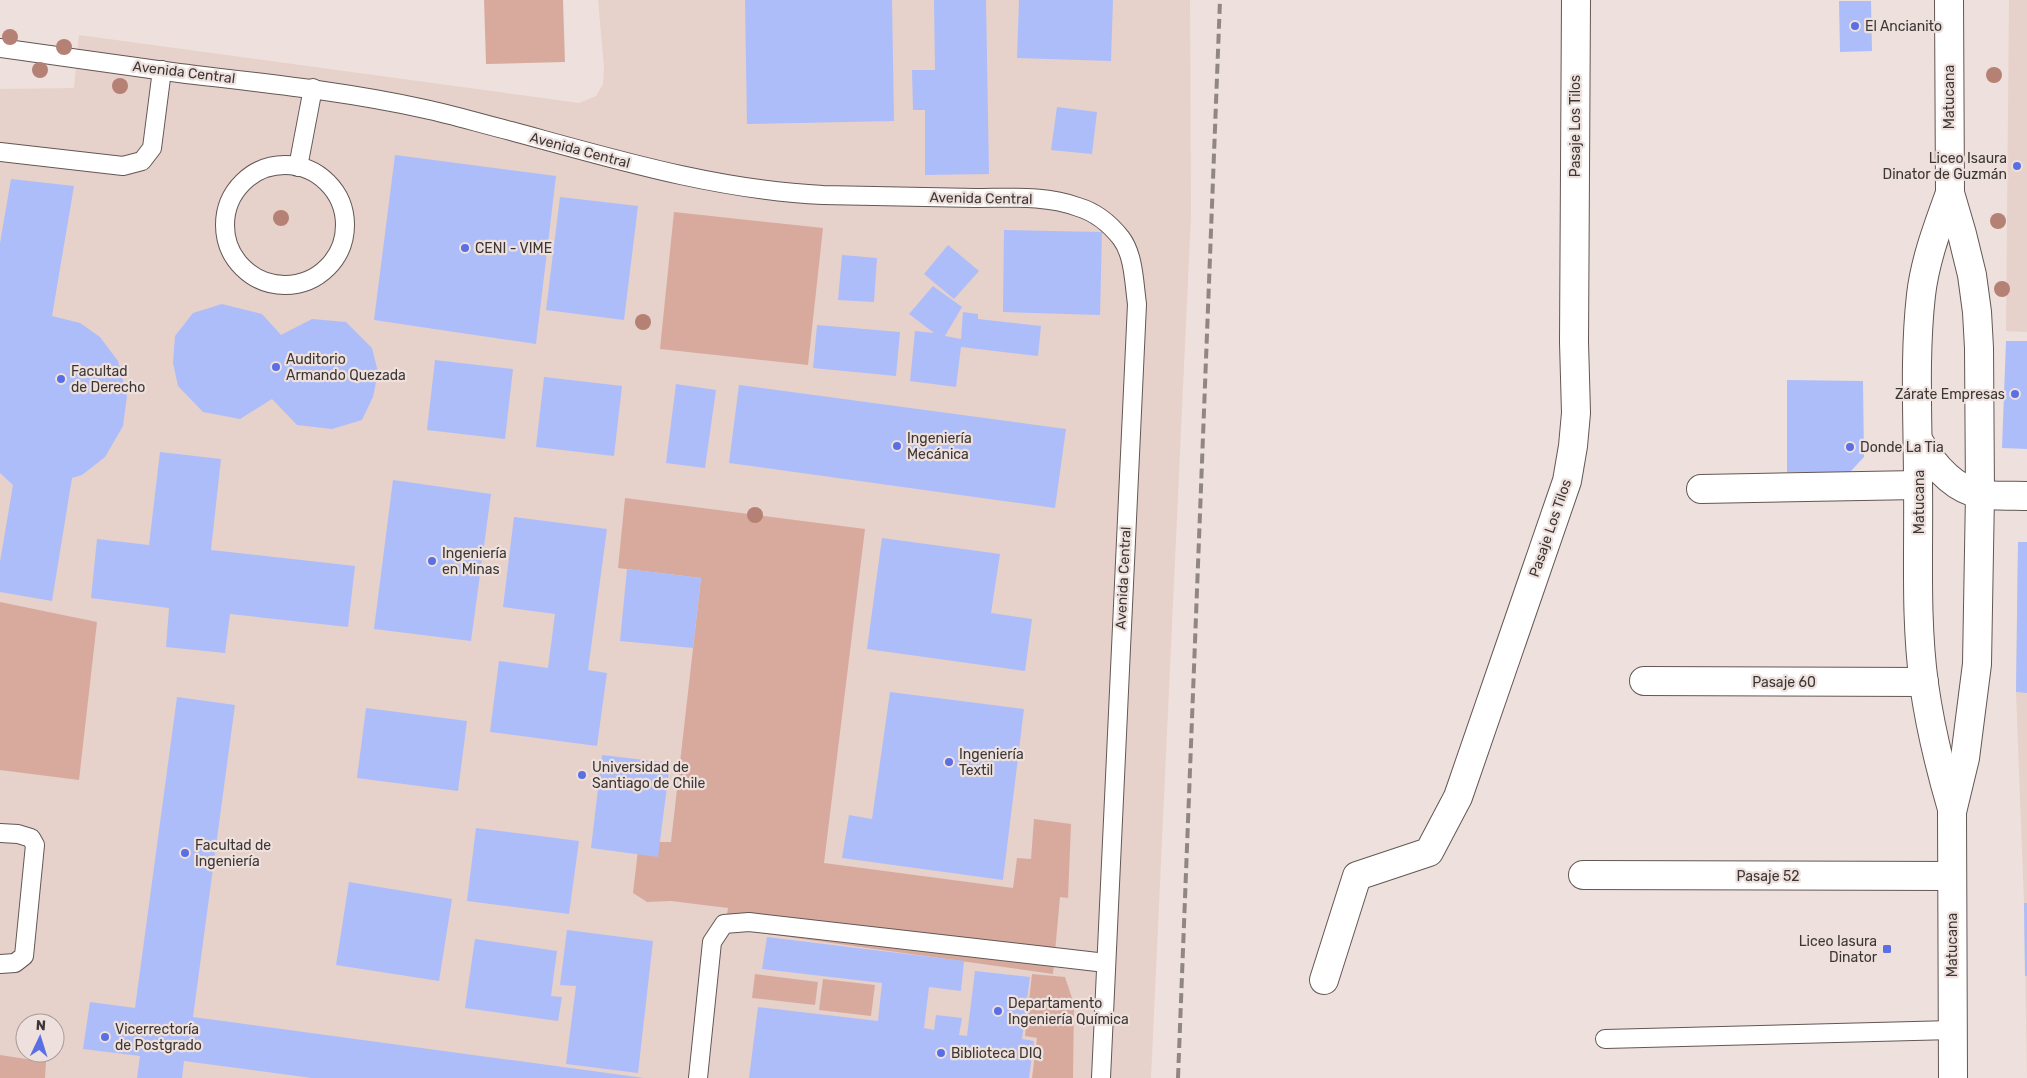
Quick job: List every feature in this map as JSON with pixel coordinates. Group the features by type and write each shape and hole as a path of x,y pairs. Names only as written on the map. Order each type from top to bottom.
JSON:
{"street":[{"name":"Pasaje Los Tilos","path":"1324,980 1357,876 1429,852 1458,797 1567,481 1574,446 1576,413 1574,342 1576,0"},
{"name":"Matucana","path":"1949,0 1950,194 1972,275 1977,312 1980,494 1977,664 1965,758 1952,812 1952,1078"},
{"name":"Matucana","path":"1950,194 1931,249 1921,293 1918,329 1918,485 1919,623 1924,682 1939,764 1952,812"},
{"path":"1918,440 1926,454 1950,479 1964,488 1980,494 2027,496"},
{"path":"1702,489 1918,485"},
{"name":"Pasaje 60","path":"1644,681 1924,682"},
{"name":"Pasaje 52","path":"1583,876 1952,876"}],"lane":[{"name":"Avenida Central","path":"0,48 313,88 427,109 655,170 754,189 823,196 1042,199 1061,202 1095,214 1122,239 1131,262 1137,304 1101,1078"},
{"path":"0,152 123,166 142,161 152,148 162,70"},
{"path":"298,166 313,88"},
{"path":"278,166 298,166 316,174 330,185 340,200 345,217 344,236 339,253 328,268 311,280 291,285 270,283 251,275 236,261 227,242 225,221 230,201 241,184 258,171 278,166"},
{"path":"0,833 18,834 31,838 35,845 24,956 14,963 0,964"},
{"path":"698,1078 712,942 724,924 749,922 1106,963"},
{"path":"1605,1039 1953,1030"}],"shaded area":[{"path":"484,0 563,0 565,62 486,64"},
{"name":"Universidad de Santiago de Chile","path":"598,0 1190,0 1191,215 1151,1078 0,1078 0,89 74,88 79,35 579,103 596,96 603,84 604,67"},
{"name":"Liceo Isaura Dinator de Guzmán","path":"2009,0 2027,0 2027,332 2006,331"},
{"path":"674,212 823,228 808,365 660,349"},
{"path":"625,498 865,529 824,863 1013,888 1017,858 1031,859 1034,819 1071,824 1068,898 1060,897 1053,974 725,928 728,908 671,901 647,902 633,893 638,850 658,842 671,842 701,578 618,568"},
{"path":"2018,542 2027,542 2027,1078 2024,903 2016,692"},
{"path":"0,602 97,622 79,780 0,770"},
{"path":"755,974 818,982 815,1005 752,998"},
{"path":"1032,974 1065,977 1074,1004 1073,1078 1032,1078 1037,1038 1025,1036"},
{"path":"823,979 875,985 871,1016 819,1010"},
{"path":"0,1055 15,1057 15,1063 46,1063 45,1078 0,1078"}],"building":[{"path":"745,0 892,0 894,121 747,124"},
{"path":"934,0 986,0 989,174 925,175 925,110 913,110 912,70 935,70"},
{"path":"1019,0 1113,0 1111,61 1017,58"},
{"name":"El Ancianito","path":"1839,1 1871,1 1872,51 1840,52"},
{"path":"1057,107 1097,112 1092,154 1051,150"},
{"name":"CENI - VIME","path":"395,155 556,176 536,344 374,320"},
{"name":"Facultad de Derecho","path":"11,179 74,186 52,316 80,323 100,337 118,361 127,396 123,426 105,457 82,475 72,478 52,601 0,592 0,562 13,485 0,473 0,243"},
{"path":"560,197 638,206 624,320 546,310"},
{"path":"1004,230 1102,232 1100,315 1003,312"},
{"path":"948,245 979,271 954,299 924,274"},
{"path":"842,255 877,258 874,302 838,300"},
{"path":"933,286 962,307 945,336 961,339 963,312 978,314 978,319 1041,326 1038,356 961,347 956,387 910,381 915,331 934,333 909,314"},
{"name":"Auditorio Armando Quezada","path":"222,304 262,314 281,335 312,319 346,322 372,348 378,372 373,397 362,420 332,429 297,425 272,399 240,419 203,412 178,386 173,363 175,336 193,313"},
{"path":"817,325 900,332 896,376 813,368"},
{"name":"Zárate Empresas","path":"2006,341 2027,341 2027,449 2002,448"},
{"path":"435,360 513,369 505,439 427,430"},
{"path":"544,377 622,386 614,456 536,447"},
{"path":"1787,380 1863,381 1864,457 1850,472 1787,472"},
{"path":"676,384 716,390 705,468 666,463"},
{"name":"Ingeniería Mecánica","path":"739,385 1066,429 1055,508 729,463"},
{"path":"160,452 221,459 211,550 355,566 348,627 230,614 225,653 166,647 169,608 91,598 97,539 149,545"},
{"name":"Ingeniería en Minas","path":"393,480 491,494 471,641 374,629"},
{"path":"514,517 607,529 588,670 607,673 597,746 490,732 499,661 548,668 555,614 503,607"},
{"path":"882,538 1000,554 991,613 1032,619 1025,671 867,649"},
{"path":"2018,542 2027,542 2027,693 2016,692"},
{"path":"627,569 701,578 693,648 620,641"},
{"name":"Ingeniería Textil","path":"890,692 1024,709 1003,880 842,858 849,815 872,819"},
{"name":"Facultad de Ingeniería","path":"177,697 235,705 193,1017 644,1078 312,1078 184,1061 182,1078 137,1078 140,1056 83,1049 90,1002 135,1008"},
{"path":"366,708 467,721 458,791 357,778"},
{"path":"602,755 670,763 658,857 591,848"},
{"path":"476,828 579,841 569,914 467,901"},
{"path":"349,882 452,899 439,981 336,965"},
{"path":"2024,903 2027,903 2027,976 2025,976"},
{"path":"567,930 653,941 638,1073 566,1064 576,986 560,985"},
{"name":"Departamento Ingeniería Química","path":"767,937 964,961 961,991 929,987 924,1028 934,1030 936,1015 962,1018 959,1035 967,1036 975,971 1030,977 1022,1039 1034,1041 1029,1078 749,1078 758,1007 878,1021 882,983 762,969"},
{"path":"475,939 557,951 551,996 562,997 558,1021 465,1008"}],"railway":[{"path":"1178,1078 1220,0"}],"place":[{"name":"El Ancianito","path":"1855,26"},
{"name":"Liceo Isaura Dinator de Guzmán","path":"2017,166"},
{"name":"CENI - VIME","path":"465,248"},
{"name":"Auditorio Armando Quezada","path":"276,367"},
{"name":"Facultad de Derecho","path":"61,379"},
{"name":"Zárate Empresas","path":"2015,394"},
{"name":"Ingeniería Mecánica","path":"897,446"},
{"name":"Donde La Tia","path":"1850,447"},
{"name":"Ingeniería en Minas","path":"432,561"},
{"name":"Ingeniería Textil","path":"949,762"},
{"name":"Universidad de Santiago de Chile","path":"582,775"},
{"name":"Facultad de Ingeniería","path":"185,853"},
{"name":"Liceo Iasura Dinator","path":"1887,949"},
{"name":"Departamento Ingeniería Química","path":"998,1011"},
{"name":"Vicerrectoría de Postgrado","path":"105,1037"},
{"name":"Biblioteca DIQ","path":"941,1053"}]}
